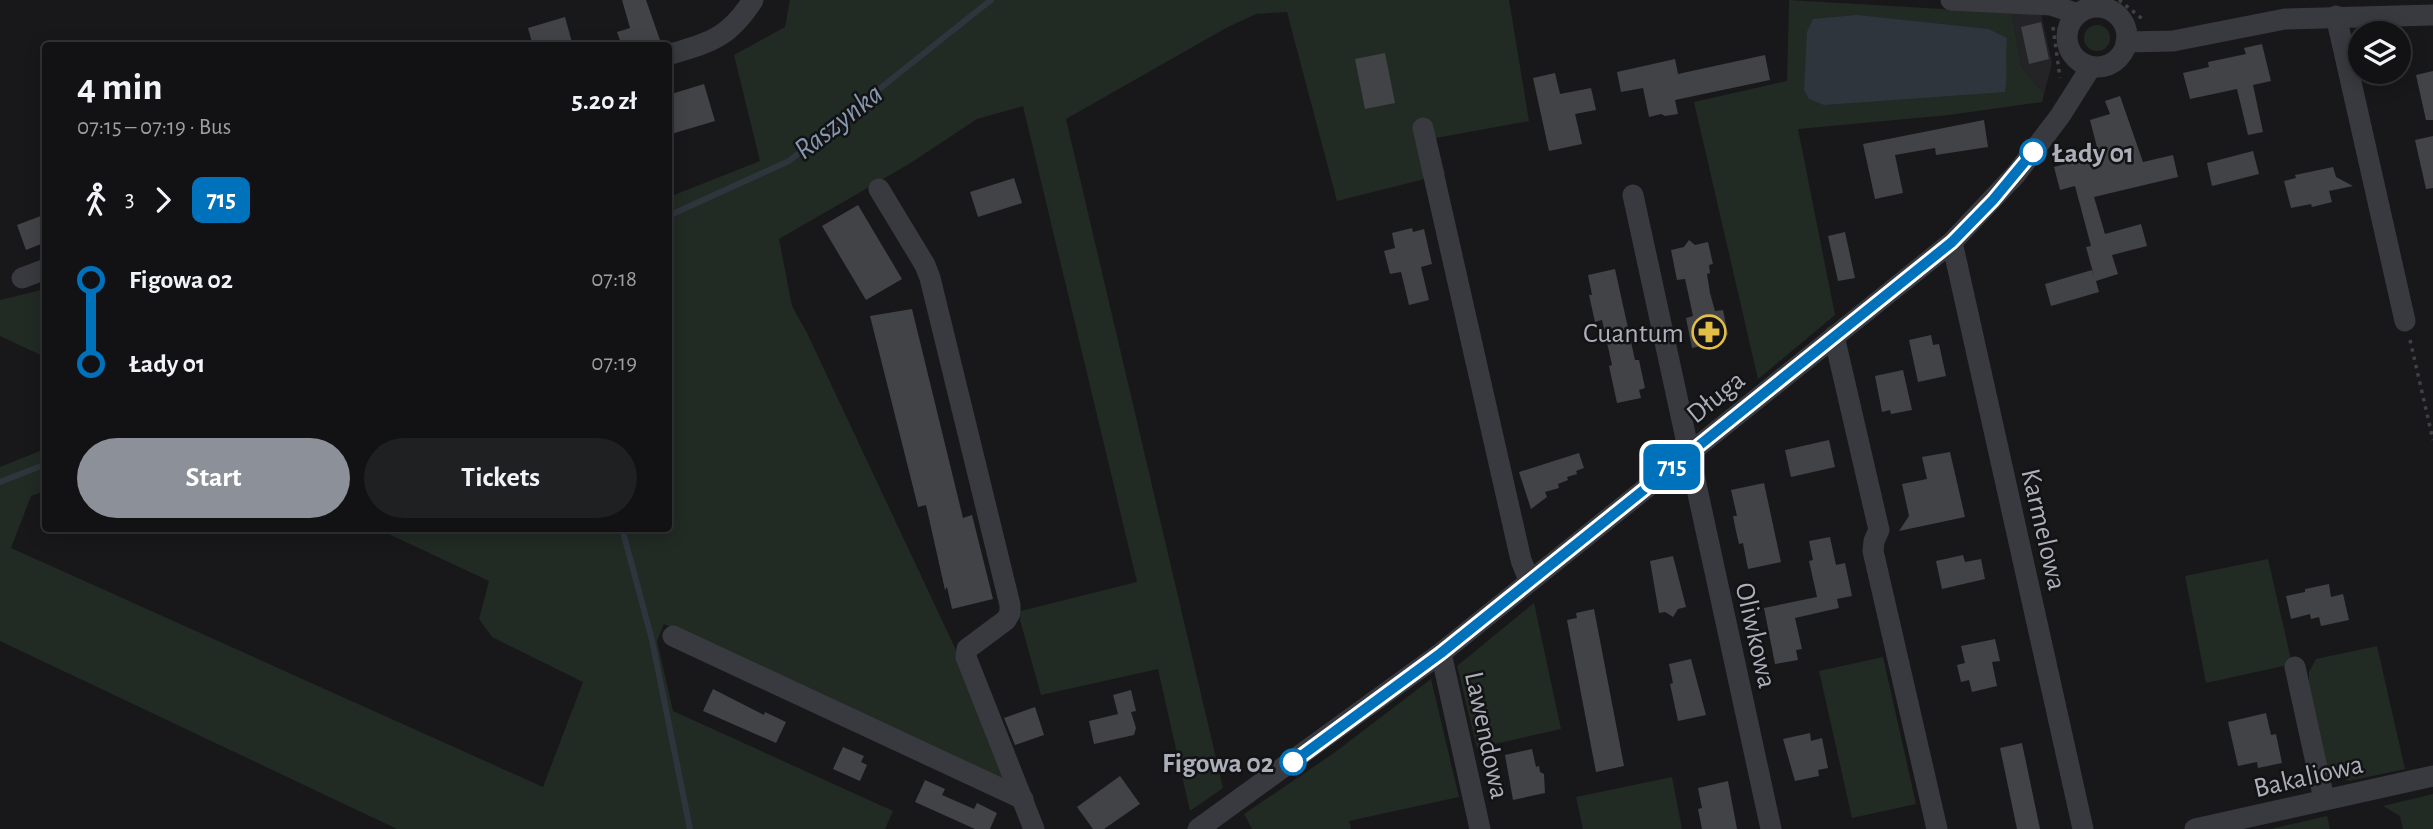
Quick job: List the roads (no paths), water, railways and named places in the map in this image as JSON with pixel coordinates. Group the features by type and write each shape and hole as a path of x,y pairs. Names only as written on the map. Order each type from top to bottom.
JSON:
{"street":[{"path":"672,54 716,40 739,21 753,0"},
{"path":"1951,0 2099,7 2116,14 2126,31 2126,42 2118,58 2110,64 2091,67 2074,57 2067,41 2070,24 2082,8"},
{"path":"2126,42 2173,41 2285,19 2433,15"},
{"path":"2336,16 2405,321"},
{"name":"Długa","path":"1198,829 1441,653 1952,242 2016,174 2060,116 2091,67"},
{"path":"1423,128 1521,560 1529,580"},
{"path":"879,189 925,265 930,278 1010,605 1006,620 967,649 966,657 1034,829"},
{"name":"Oliwkowa","path":"1633,195 1771,829"},
{"name":"Karmelowa","path":"1952,242 2083,829"},
{"path":"22,278 42,270"},
{"path":"1834,337 1879,530 1873,551 1937,829"},
{"path":"673,636 1023,799"},
{"name":"Lawendowa","path":"1441,653 1480,829"},
{"path":"2295,667 2324,799"},
{"name":"Bakaliowa","path":"2196,829 2433,776"}],"waterway":[{"name":"Raszynka","path":"672,214 789,161 991,0"},
{"name":"Raszynka","path":"0,482 42,466"},
{"path":"623,532 652,640 690,829"}],"place":[{"name":"Łady 01","path":"2033,152"},
{"name":"Cuantum","path":"1709,332"},
{"name":"Figowa 02","path":"1293,762"}]}
